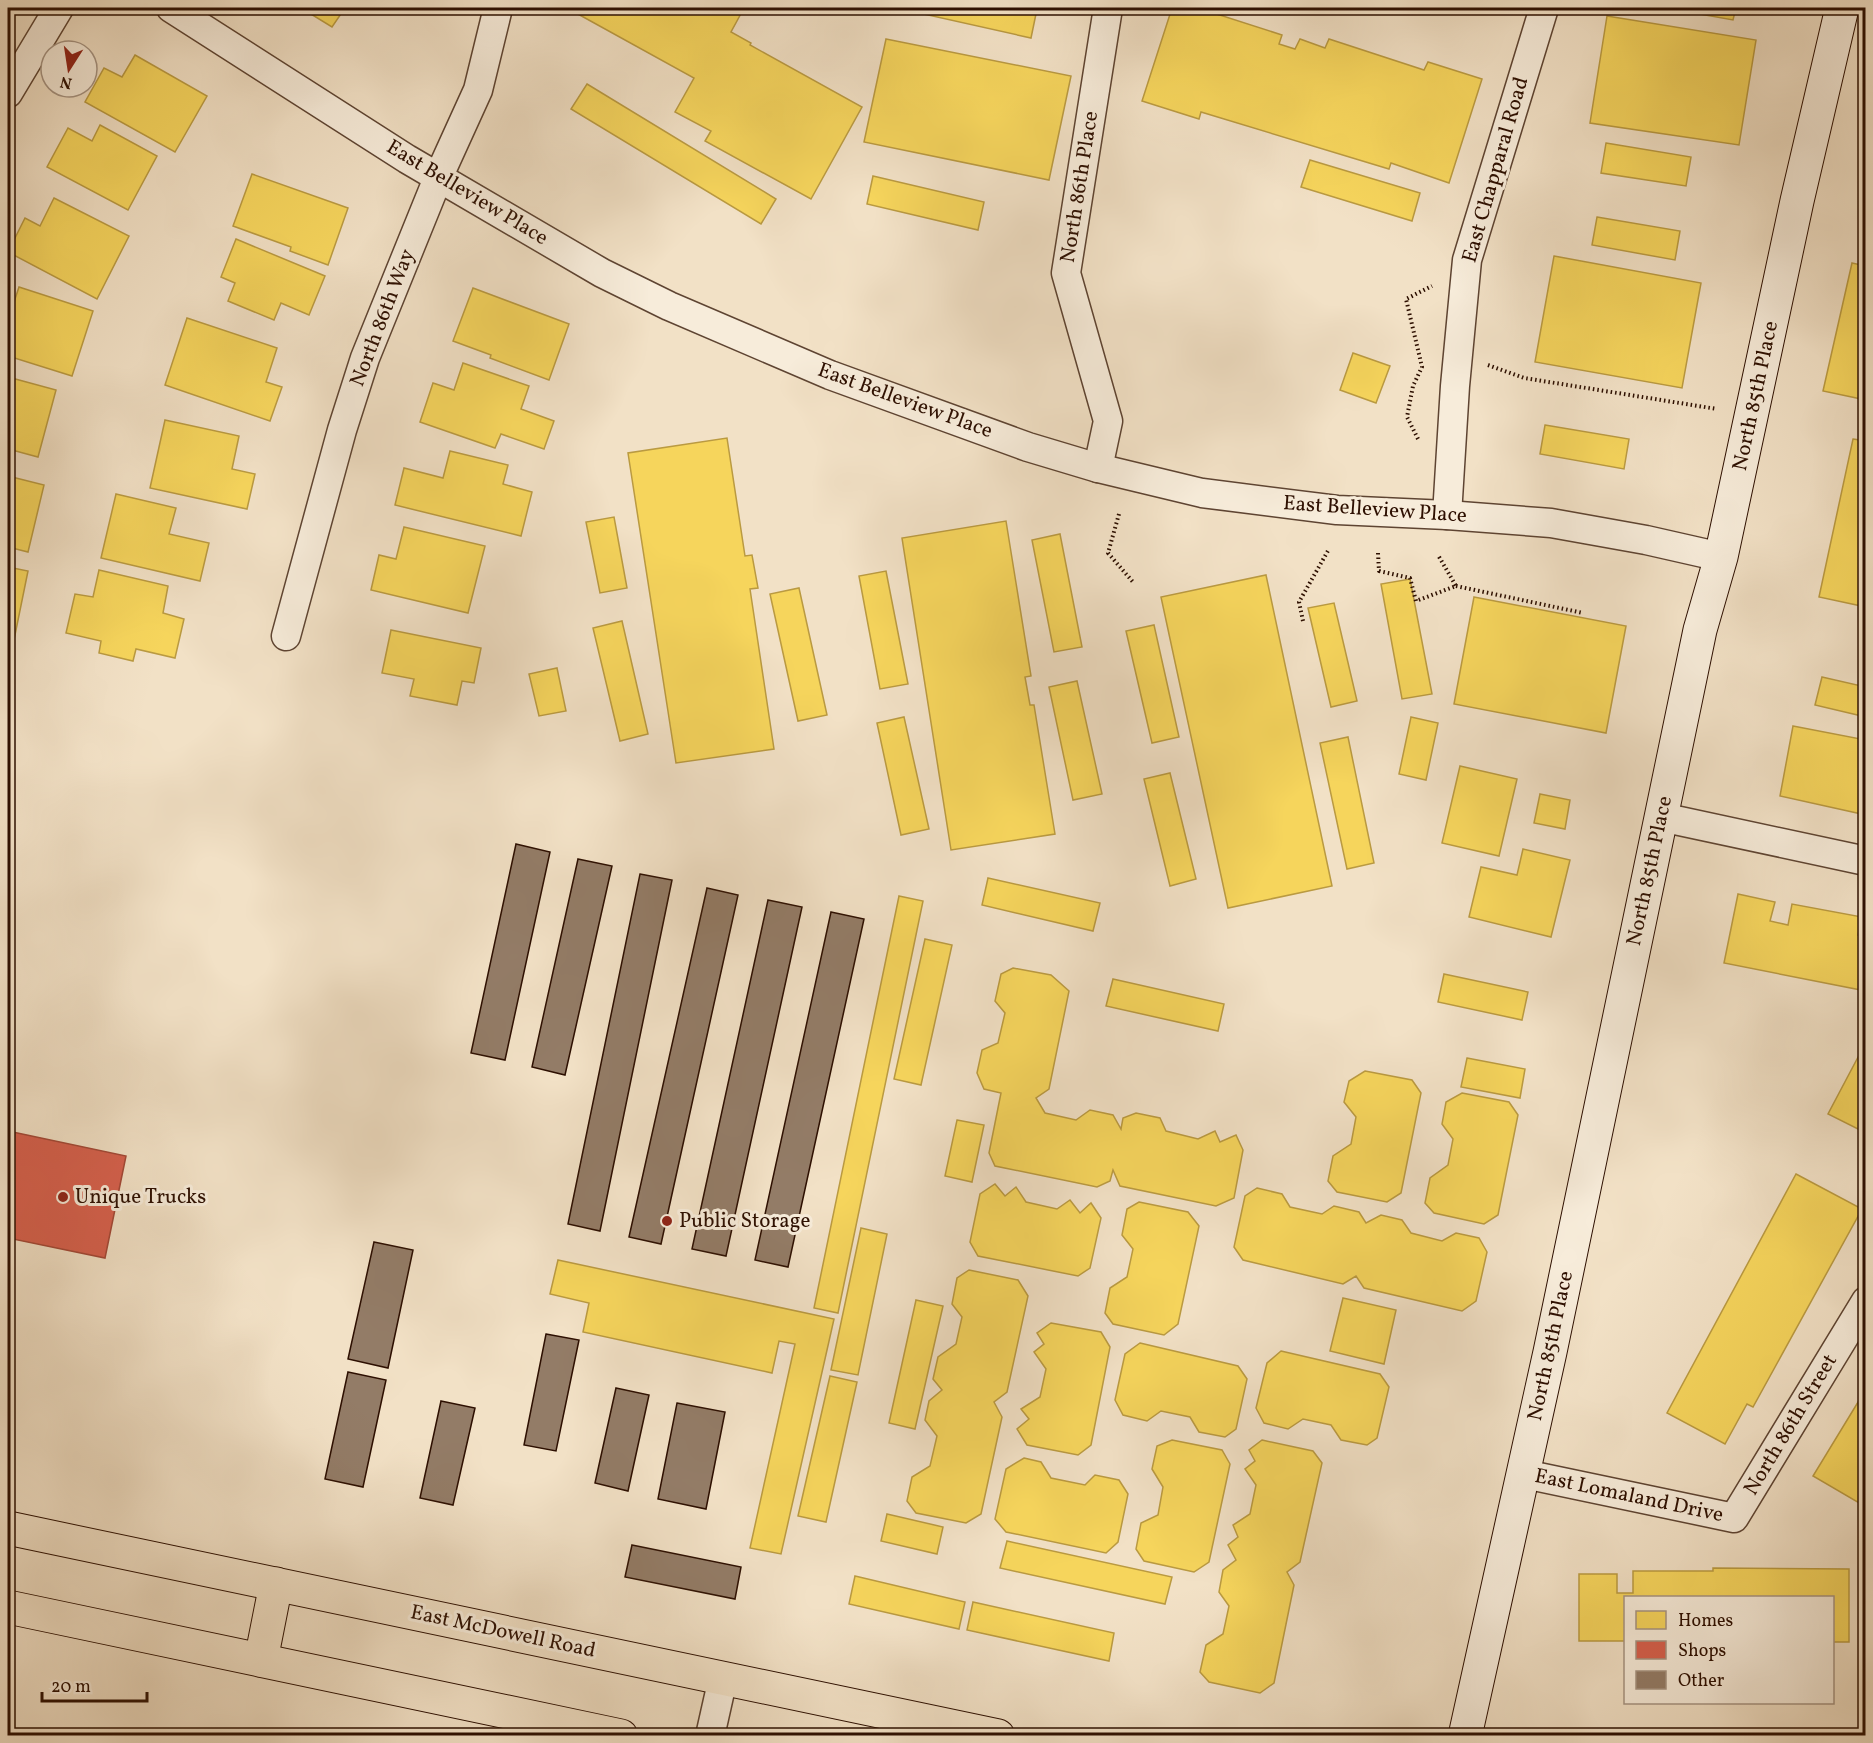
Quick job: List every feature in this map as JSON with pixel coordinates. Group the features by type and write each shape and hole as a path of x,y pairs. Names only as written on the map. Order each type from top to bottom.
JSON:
{"main road":[{"name":"East McDowell Road","path":"8,1528 998,1736"},
{"path":"261,1660 276,1584"},
{"path":"8,1607 621,1736"}],"street":[{"path":"8,93 59,8"},
{"name":"East Belleview Place","path":"171,8 438,178 602,273 669,306 830,375 1028,447 1098,468 1202,493 1337,510 1551,523 1646,540 1721,557"},
{"name":"North 86th Way","path":"286,636 339,440 365,358 438,178 478,90 498,8"},
{"name":"North 86th Place","path":"1098,468 1108,421 1066,273 1108,8"},
{"name":"East Chapparal Road","path":"1447,515 1455,386 1467,260 1544,8"},
{"name":"North 85th Place","path":"1465,1736 1524,1474 1700,630 1721,557 1797,201 1842,8"},
{"path":"1661,816 1866,861"},
{"name":"North 86th Street","path":"1734,1518 1866,1301"},
{"name":"East Lomaland Drive","path":"1524,1474 1734,1518"},
{"path":"710,1736 723,1678"}],"path":[{"path":"1419,442 1407,417 1413,386 1422,367 1406,299 1442,281"},
{"path":"1483,364 1524,378 1717,409"},
{"path":"1119,514 1108,553 1134,582"},
{"path":"1303,621 1299,602 1329,549"},
{"path":"1378,553 1380,571 1410,578 1416,602 1456,586 1583,614"},
{"path":"1438,555 1456,586"}],"building: Homes":[{"path":"301,8 345,8 332,27"},
{"path":"567,8 744,8 731,32 751,43 750,45 862,107 811,199 705,141 711,131 675,112 694,78"},
{"path":"920,8 1037,9 1031,38 919,13"},
{"path":"1172,8 1198,8 1282,35 1279,44 1295,49 1300,39 1325,48 1329,39 1424,70 1428,62 1482,79 1449,183 1391,163 1389,169 1201,112 1199,119 1142,101"},
{"path":"1666,8 1736,8 1733,20"},
{"path":"1607,16 1756,40 1739,145 1590,123"},
{"path":"886,39 1071,76 1049,180 864,142"},
{"path":"135,55 207,96 175,152 85,102 87,99 99,99 99,77 104,68 122,77"},
{"path":"587,84 776,199 761,224 571,109"},
{"path":"100,125 157,156 128,210 47,167 68,128 92,141"},
{"path":"1606,143 1691,157 1686,186 1601,173"},
{"path":"1310,160 1420,193 1412,221 1301,187"},
{"path":"252,174 348,208 328,265 290,251 291,247 233,226"},
{"path":"873,176 984,202 978,230 867,204"},
{"path":"54,198 129,236 97,299 8,252 25,218 40,226"},
{"path":"1597,217 1680,231 1675,260 1592,245"},
{"path":"236,239 325,276 309,315 281,303 274,320 228,301 235,283 221,277"},
{"path":"1554,256 1701,283 1682,388 1535,362"},
{"path":"1852,263 1866,266 1866,400 1823,391"},
{"path":"19,287 93,311 72,376 8,356 8,310 11,311"},
{"path":"473,288 569,324 549,380 490,358 491,355 453,341"},
{"path":"187,318 277,348 266,382 282,387 270,421 165,385"},
{"path":"1353,353 1390,366 1376,403 1340,390"},
{"path":"463,363 529,386 521,409 554,421 544,449 501,434 495,448 420,422 433,383 454,390"},
{"path":"8,377 56,390 38,457 8,449"},
{"path":"165,420 239,436 232,469 255,474 247,509 150,488"},
{"path":"1545,425 1629,439 1624,469 1540,454"},
{"path":"727,438 745,556 752,555 758,588 750,589 774,749 676,763 628,453"},
{"path":"1853,439 1866,441 1866,607 1819,597"},
{"path":"450,451 508,465 503,484 532,492 521,536 395,505 404,468 443,478"},
{"path":"8,476 44,485 28,552 8,547"},
{"path":"116,494 176,508 169,534 209,543 200,581 101,558"},
{"path":"614,517 627,588 600,593 586,522"},
{"path":"1006,521 1031,676 1025,677 1030,705 1034,705 1055,834 951,850 902,538"},
{"path":"404,527 485,546 468,613 371,590 379,555 396,559"},
{"path":"1060,534 1082,647 1054,652 1032,540"},
{"path":"8,567 28,571 14,640 8,639"},
{"path":"99,570 168,586 163,613 184,619 175,658 136,649 133,661 99,653 101,641 66,633 75,594 93,597"},
{"path":"886,571 908,684 880,689 859,576"},
{"path":"1266,575 1332,886 1228,908 1161,597"},
{"path":"1410,579 1432,694 1402,699 1381,584"},
{"path":"799,588 827,715 798,721 770,594"},
{"path":"1474,597 1626,626 1606,733 1454,704"},
{"path":"1334,603 1357,701 1331,707 1308,608"},
{"path":"622,621 648,734 620,741 593,628"},
{"path":"1154,625 1179,737 1152,743 1126,631"},
{"path":"391,630 481,648 474,683 462,681 457,705 410,696 414,679 382,673"},
{"path":"557,668 566,711 539,716 529,674"},
{"path":"1822,677 1866,687 1866,717 1815,705"},
{"path":"1077,681 1102,794 1073,800 1049,687"},
{"path":"904,717 929,829 901,835 877,723"},
{"path":"1411,717 1438,723 1426,780 1399,774"},
{"path":"1793,726 1866,740 1866,815 1780,796"},
{"path":"1348,737 1374,863 1347,869 1320,743"},
{"path":"1460,766 1517,779 1499,856 1442,843"},
{"path":"1170,773 1196,879 1170,886 1144,779"},
{"path":"1540,794 1570,800 1565,829 1534,823"},
{"path":"1523,849 1570,860 1551,937 1469,917 1481,867 1517,875"},
{"path":"988,878 1100,903 1093,931 982,905"},
{"path":"1738,894 1775,902 1770,921 1788,925 1792,904 1862,917 1858,935 1866,936 1866,991 1724,963"},
{"path":"899,896 923,901 838,1313 814,1308"},
{"path":"925,939 952,945 921,1085 894,1079"},
{"path":"1013,968 1051,975 1069,991 1049,1089 1036,1098 1045,1113 1076,1120 1090,1110 1113,1115 1121,1129 1123,1118 1136,1113 1160,1118 1166,1131 1198,1139 1215,1131 1220,1142 1236,1135 1243,1150 1234,1198 1216,1206 1120,1186 1113,1170 1110,1181 1097,1187 995,1166 989,1153 1001,1093 984,1089 977,1073 982,1050 998,1043 1005,1013 995,1001 1001,974"},
{"path":"1444,974 1528,992 1522,1020 1438,1002"},
{"path":"1113,979 1224,1004 1218,1031 1106,1006"},
{"path":"1866,1042 1866,1133 1828,1114"},
{"path":"1467,1058 1525,1069 1520,1098 1461,1087"},
{"path":"1365,1071 1412,1080 1421,1093 1401,1193 1387,1202 1337,1192 1328,1181 1333,1156 1351,1144 1356,1117 1344,1102 1349,1081"},
{"path":"1462,1093 1509,1102 1518,1115 1498,1215 1484,1224 1434,1213 1425,1203 1430,1178 1448,1165 1453,1139 1442,1124 1446,1102"},
{"path":"957,1120 984,1125 972,1182 945,1176"},
{"path":"1796,1174 1862,1209 1753,1407 1747,1404 1725,1444 1667,1413"},
{"path":"995,1184 1005,1196 1016,1187 1026,1202 1057,1209 1070,1200 1080,1213 1091,1203 1101,1218 1090,1268 1078,1276 978,1256 970,1242 980,1194"},
{"path":"1257,1188 1282,1194 1290,1207 1322,1214 1334,1206 1359,1212 1366,1223 1381,1215 1402,1220 1411,1233 1442,1241 1456,1233 1479,1238 1487,1252 1476,1301 1462,1311 1364,1288 1356,1276 1343,1284 1243,1260 1234,1247 1245,1196"},
{"path":"1139,1202 1188,1212 1199,1226 1178,1324 1164,1335 1113,1324 1105,1313 1110,1288 1127,1277 1133,1249 1122,1235 1127,1209"},
{"path":"861,1228 887,1234 858,1375 831,1370"},
{"path":"558,1260 834,1319 781,1554 750,1548 795,1344 779,1341 772,1373 583,1332 589,1303 550,1294"},
{"path":"969,1270 1018,1280 1028,1296 1007,1392 994,1402 1002,1417 981,1514 966,1523 916,1513 907,1501 912,1477 930,1466 937,1436 925,1420 929,1401 942,1390 933,1379 938,1357 956,1344 962,1317 952,1304 957,1278"},
{"path":"1343,1298 1396,1310 1384,1364 1330,1351"},
{"path":"916,1300 943,1306 915,1429 889,1423"},
{"path":"1051,1323 1101,1332 1110,1347 1091,1445 1078,1455 1027,1445 1017,1429 1029,1419 1021,1409 1040,1397 1046,1369 1034,1352 1044,1344 1037,1333"},
{"path":"1140,1343 1238,1366 1247,1379 1236,1429 1225,1437 1199,1432 1190,1417 1161,1411 1147,1421 1123,1415 1115,1400 1125,1354"},
{"path":"1281,1351 1380,1374 1389,1387 1377,1438 1367,1445 1341,1440 1331,1425 1303,1419 1288,1429 1264,1423 1256,1408 1267,1363"},
{"path":"830,1376 857,1382 826,1522 798,1516"},
{"path":"1866,1389 1866,1507 1813,1476"},
{"path":"1172,1440 1222,1450 1230,1464 1209,1562 1194,1572 1144,1561 1136,1549 1141,1523 1158,1515 1163,1487 1152,1469 1157,1446"},
{"path":"1262,1440 1313,1451 1322,1463 1300,1562 1287,1572 1294,1585 1274,1683 1260,1693 1209,1682 1200,1672 1206,1645 1223,1634 1229,1606 1219,1592 1223,1570 1236,1560 1228,1545 1238,1537 1233,1525 1250,1514 1256,1485 1245,1469 1255,1461 1249,1450"},
{"path":"1024,1458 1041,1462 1051,1478 1085,1485 1095,1475 1119,1480 1128,1494 1118,1542 1106,1553 1006,1532 995,1519 1006,1469"},
{"path":"887,1514 943,1527 937,1554 881,1541"},
{"path":"1007,1541 1172,1577 1165,1604 1000,1568"},
{"path":"1713,1568 1849,1569 1849,1642 1834,1642 1834,1596 1624,1596 1624,1641 1579,1641 1579,1574 1617,1574 1617,1593 1633,1593 1633,1571 1713,1571"},
{"path":"855,1576 965,1602 959,1629 849,1604"},
{"path":"973,1602 1114,1633 1109,1661 967,1630"}],"building: Shops":[{"name":"Unique Trucks","path":"8,1131 126,1156 105,1258 8,1238"}],"building: Other":[{"path":"516,844 550,852 505,1060 471,1053"},
{"path":"578,859 612,866 565,1075 532,1067"},
{"path":"640,874 672,880 600,1231 568,1224"},
{"path":"707,888 738,895 661,1244 629,1237"},
{"path":"768,900 802,907 726,1256 692,1249"},
{"path":"831,912 864,919 788,1267 755,1260"},
{"path":"374,1242 413,1250 388,1368 348,1359"},
{"path":"546,1334 579,1340 556,1451 524,1445"},
{"path":"348,1372 386,1380 363,1487 325,1479"},
{"path":"616,1388 649,1395 628,1491 595,1483"},
{"path":"441,1401 475,1408 453,1505 420,1498"},
{"path":"677,1403 725,1412 706,1509 658,1499"},
{"path":"632,1545 741,1567 735,1599 625,1577"}],"place":[{"name":"Unique Trucks","path":"63,1197"},
{"name":"Public Storage","path":"667,1221"}]}
